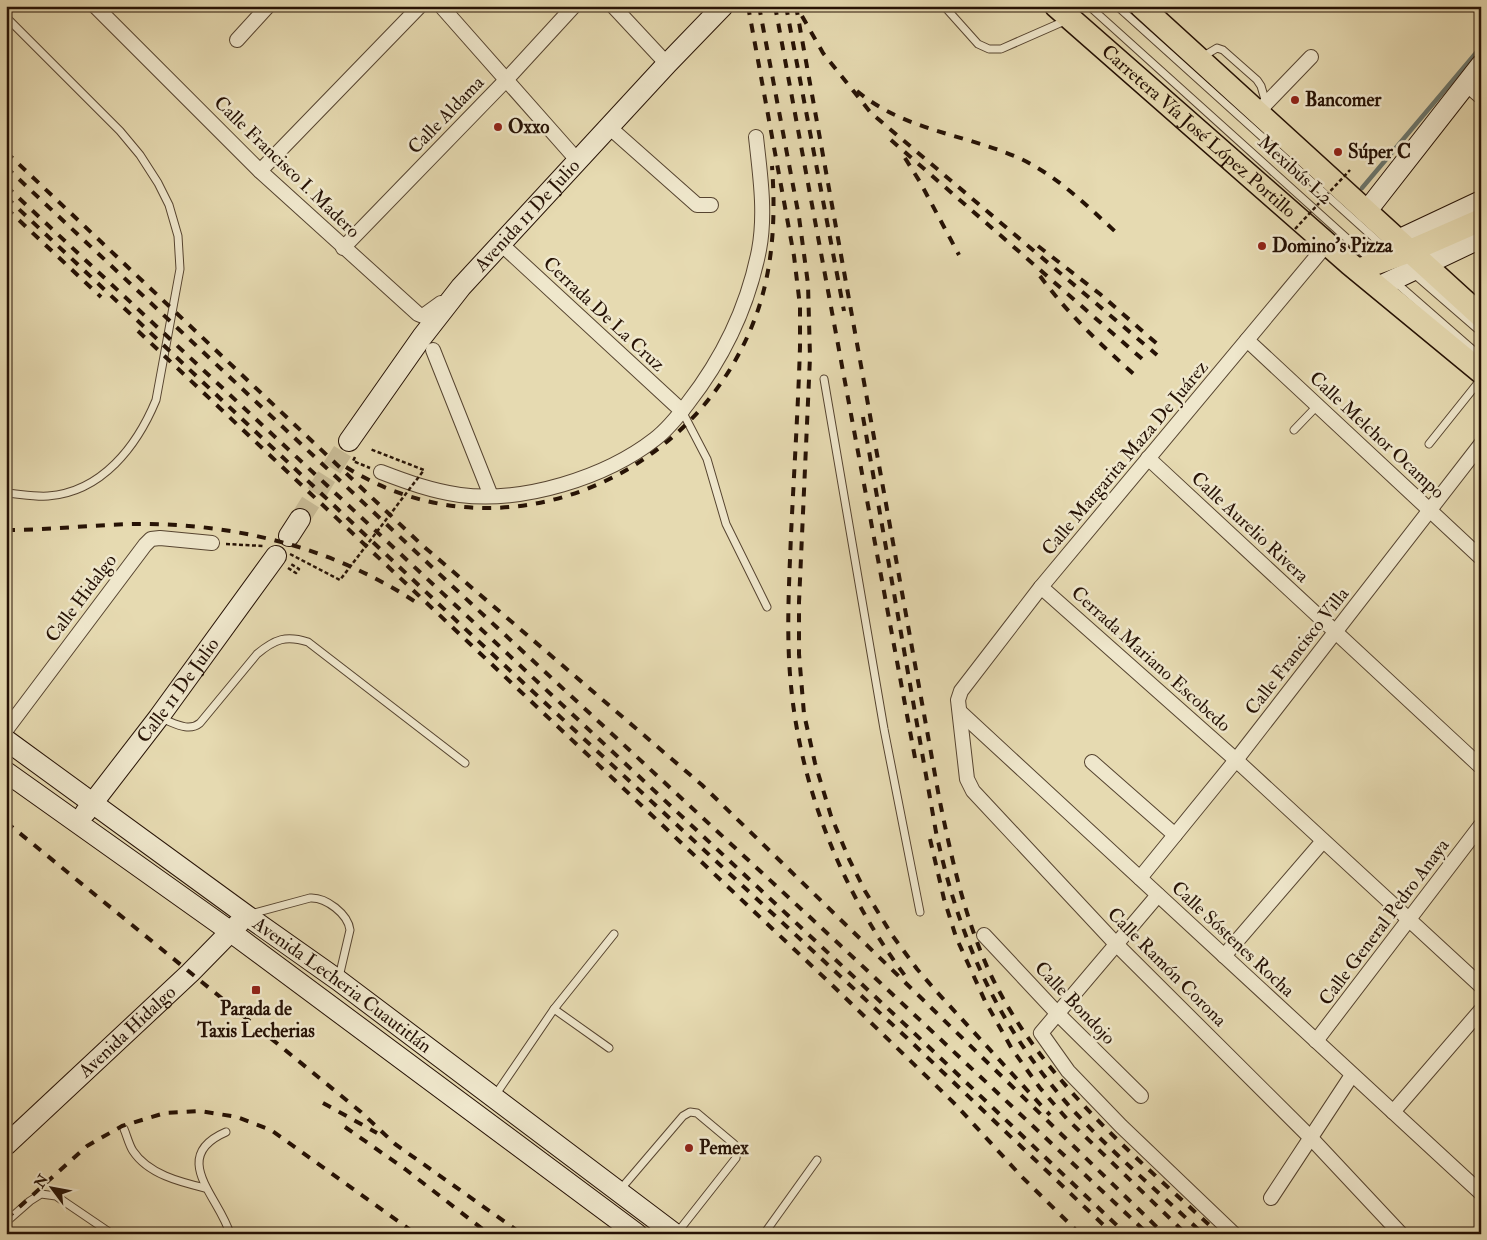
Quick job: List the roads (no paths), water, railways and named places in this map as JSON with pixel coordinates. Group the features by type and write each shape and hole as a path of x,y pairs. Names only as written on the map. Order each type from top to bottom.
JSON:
{"main road":[{"name":"Avenida 11 De Julio","path":"349,441 422,337 461,287 723,6"},
{"name":"Carretera Vía José López Portillo","path":"1141,6 1200,59 1262,108 1366,212 1394,266 1481,372"},
{"name":"Carretera Vía José López Portillo","path":"1062,12 1327,244 1394,266 1481,316"},
{"path":"1366,212 1481,64"},
{"path":"1394,266 1481,201"},
{"path":"1394,266 1481,220"},
{"path":"1394,266 1481,238"},
{"name":"Calle 11 De Julio","path":"78,823 285,549 300,519"},
{"name":"Avenida Lecheria Cuautitlán","path":"6,740 338,980 676,1234"},
{"name":"Avenida Lecheria Cuautitlán","path":"6,772 231,932 637,1234"},
{"name":"Avenida Hidalgo","path":"6,1145 231,932 246,915"}],"street":[{"name":"Calle Francisco I. Madero","path":"95,6 260,171 418,314 423,316 428,314 461,287"},
{"path":"237,40 268,6"},
{"path":"260,171 420,6"},
{"path":"441,6 578,161"},
{"name":"Calle Aldama","path":"344,248 506,80 574,6"},
{"path":"614,6 667,64"},
{"path":"1262,108 1311,58"},
{"path":"1465,83 1481,97"},
{"path":"609,127 697,205 711,205"},
{"path":"380,472 424,488 461,495 527,494 560,486 602,470 656,439 682,411 712,370 730,337 749,291 759,248 762,200 756,137"},
{"name":"Cerrada De La Cruz","path":"501,244 682,411"},
{"name":"Calle Margarita Maza De Juárez","path":"959,706 961,691 1041,586 1327,244"},
{"name":"Calle Melchor Ocampo","path":"1248,340 1481,558"},
{"path":"433,350 491,496"},
{"name":"Calle Francisco Villa","path":"1140,878 1236,760 1481,444"},
{"name":"Calle Aurelio Rivera","path":"1148,458 1481,767"},
{"name":"Calle Hidalgo","path":"6,730 151,539 160,538 212,543"},
{"name":"Cerrada Mariano Escobedo","path":"1041,586 1236,760"},
{"name":"Calle Sóstenes Rocha","path":"959,706 1158,895 1481,1193"},
{"name":"Calle Ramón Corona","path":"959,706 967,779 972,791 1116,944 1311,1138 1401,1234"},
{"path":"1236,760 1481,986"},
{"path":"1092,762 1174,835"},
{"name":"Calle General Pedro Anaya","path":"1316,1041 1481,825"},
{"path":"1224,956 1323,841"},
{"path":"1158,895 1041,1033 1068,1071 1121,1126 1234,1234"},
{"name":"Calle Bondojo","path":"984,934 1057,1013 1141,1096"},
{"path":"1393,1112 1481,1010"},
{"path":"1271,1198 1352,1075"}],"lane":[{"path":"944,6 978,44 989,50 1001,49 1062,12"},
{"name":"Mexibús L2","path":"1089,6 1394,266 1481,332"},
{"name":"Mexibús L2","path":"1117,6 1394,266 1481,358"},
{"path":"6,17 120,131 140,155 158,183 169,205 178,236 180,269 156,400 148,420 120,461 100,477 73,492 48,496 6,493"},
{"path":"824,379 884,729 920,912"},
{"path":"1429,444 1481,380"},
{"path":"1294,430 1318,405"},
{"path":"682,411 707,459 726,524 767,607"},
{"path":"159,717 188,728 195,727 257,654 268,645 282,639 294,638 308,642 465,763"},
{"path":"246,915 310,898 317,898 325,902 346,918 349,923 350,930 338,980"},
{"path":"493,1097 554,1009 614,934"},
{"path":"554,1009 609,1048"},
{"path":"618,1192 683,1116 690,1112 697,1113 734,1144 737,1151 736,1158 676,1234"},
{"path":"124,1129 133,1152 152,1169 177,1182 205,1188"},
{"path":"226,1132 214,1137 206,1145 200,1157 200,1173 205,1188 218,1207 230,1234"},
{"path":"764,1234 817,1160"},
{"path":"6,1222 41,1194 56,1196 112,1234"}],"waterway":[{"path":"1362,188 1481,47"}],"tunnel":[{"path":"300,519 349,441"}],"railway":[{"path":"748,6 794,256 800,306 800,347 788,610 789,667 796,725 804,764 815,802 845,876 883,945 906,977"},
{"path":"759,6 799,217 808,284 810,357 799,602 799,654 804,714 815,763 831,816 849,859 865,891 892,935 936,991 1050,1115"},
{"path":"775,6 915,758"},
{"path":"786,6 844,311"},
{"path":"796,6 939,797 972,929 989,971 1010,1010 1034,1046 1061,1080 1122,1144 1219,1234"},
{"path":"802,16 823,53 871,113 1157,355"},
{"path":"857,91 895,115 999,150 1033,165 1060,183 1119,235"},
{"path":"891,140 1148,364"},
{"path":"6,152 422,545 702,785 1164,1234"},
{"path":"905,158 959,255"},
{"path":"346,467 404,494 463,507 523,506 580,491 634,465 682,428 722,382 752,326 765,287 769,267 774,207 772,166"},
{"path":"6,167 449,583 840,945 1148,1234"},
{"path":"6,186 913,1032 1126,1234"},
{"path":"6,197 461,625 907,1038 1113,1234"},
{"path":"6,208 101,297"},
{"path":"1038,246 1100,294 1163,349"},
{"path":"1040,276 1085,329 1136,376"},
{"path":"138,331 831,984 956,1105 1022,1177 1080,1234"},
{"path":"863,417 936,832 956,909 969,944 984,979 1002,1012 1022,1045 1045,1077 1071,1108 1103,1141 1203,1234"},
{"path":"6,530 143,524 180,525 252,535 323,555 389,586 420,605"},
{"path":"6,822 361,1112 395,1144 522,1234"},
{"path":"930,839 944,899 956,937 985,1001 1012,1049 1040,1088 1067,1119 1186,1234"},
{"path":"323,1103 377,1133"},
{"path":"6,1219 87,1146 122,1126 165,1113 200,1111 237,1117 271,1130 416,1234"},
{"path":"345,1127 405,1169 489,1234"}],"place":[{"name":"Bancomer","path":"1295,100"},
{"name":"Oxxo","path":"498,127"},
{"name":"Súper C","path":"1338,152"},
{"name":"Domino's Pizza","path":"1262,246"},
{"name":"Parada de Taxis Lecherias","path":"256,990"},
{"name":"Pemex","path":"689,1148"}]}
